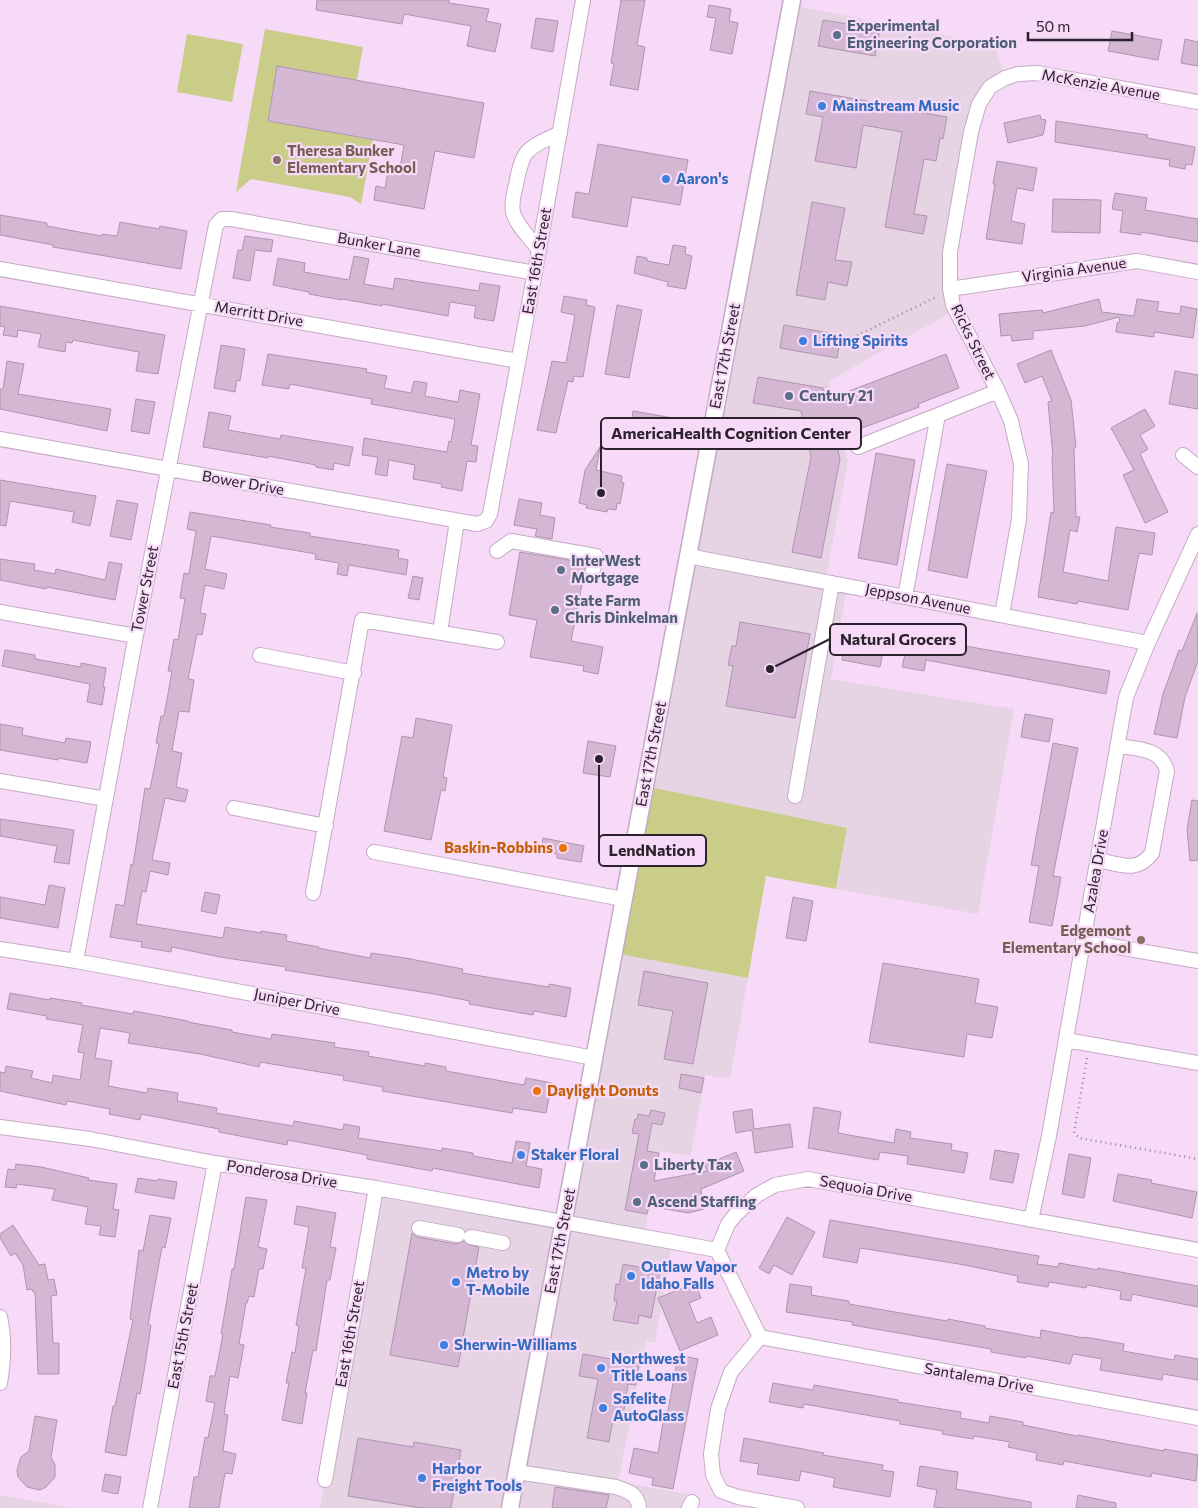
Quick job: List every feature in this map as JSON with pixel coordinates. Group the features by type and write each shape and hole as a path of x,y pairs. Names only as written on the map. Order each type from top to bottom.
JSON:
{"main road":[{"name":"East 17th Street","path":"510,1508 792,0"}],"street":[{"name":"East 16th Street","path":"486,521 491,506 535,273 583,0"},
{"name":"McKenzie Avenue","path":"1004,78 1018,74 1037,73 1198,102"},
{"name":"Ricks Street","path":"1002,615 1019,519 1021,464 1011,421 998,391 953,305 950,289 950,252 979,104 990,87 1004,78"},
{"path":"539,250 517,220 513,213 512,205 520,163 524,153 560,133"},
{"name":"Bunker Lane","path":"222,219 231,219 535,273"},
{"name":"Tower Street","path":"76,961 136,636 216,225 222,219"},
{"name":"Virginia Avenue","path":"950,289 1137,261 1198,272"},
{"name":"Merritt Drive","path":"0,269 518,361"},
{"path":"858,447 998,391"},
{"path":"906,597 938,415"},
{"name":"Bower Drive","path":"0,439 457,521 477,524 486,521"},
{"path":"1183,455 1198,467"},
{"path":"440,632 457,521"},
{"name":"Azalea Drive","path":"1032,1220 1049,1136 1126,697 1148,643 1198,534"},
{"path":"497,551 511,541 596,556 593,570"},
{"name":"Jeppson Avenue","path":"688,556 1148,643"},
{"path":"795,796 832,583"},
{"path":"0,612 136,636"},
{"path":"313,893 362,620 497,642"},
{"path":"260,655 354,673"},
{"path":"1098,860 1131,866 1139,865 1152,853 1167,771 1165,762 1150,751 1118,746"},
{"path":"0,781 106,799"},
{"path":"234,808 326,826"},
{"path":"374,852 623,898"},
{"path":"1083,941 1198,961"},
{"name":"Juniper Drive","path":"0,949 76,961 594,1058"},
{"path":"1066,1040 1198,1063"},
{"name":"Ponderosa Drive","path":"0,1127 90,1139 215,1163 376,1188 564,1223"},
{"name":"East 15th Street","path":"150,1508 215,1163"},
{"name":"Sequoia Drive","path":"717,1250 728,1224 757,1195 775,1185 802,1179 853,1186 1198,1250"},
{"name":"East 16th Street","path":"325,1480 376,1188"},
{"path":"564,1223 717,1250 760,1337 731,1372 718,1409 711,1454 713,1475 721,1491 738,1497 797,1508"},
{"path":"419,1228 503,1243"},
{"path":"0,1317 4,1333 4,1362 0,1383"},
{"name":"Santalema Drive","path":"760,1337 1198,1418"},
{"path":"517,1472 616,1487 634,1495 638,1500 639,1508"}],"path":[{"path":"848,340 936,297"},
{"path":"1087,1058 1075,1136 1198,1159"}],"shaded area":[{"path":"791,5 995,45 1005,78 979,104 950,252 955,310 829,381 848,462 825,582 847,586 831,679 1014,709 978,914 837,889 847,828 644,791"},
{"path":"614,953 748,978 730,1079 705,1075 691,1156 659,1151 644,1236 672,1242 655,1343 646,1341 618,1482 694,1495 692,1508 320,1508 376,1188 563,1223"},
{"path":"0,1495 73,1508 0,1508"}],"green space":[{"path":"265,29 363,47 357,80 277,66 268,121 373,140 361,204 350,197 251,179 236,192"},
{"path":"187,34 243,44 232,102 177,92"},
{"path":"645,786 847,828 836,889 766,876 748,978 614,953"}],"building":[{"path":"317,0 449,0 449,3 489,9 486,21 501,24 495,52 467,46 471,26 404,14 402,24 316,10"},
{"path":"621,0 645,0 637,45 645,47 638,90 610,85 614,64 611,63"},
{"path":"709,5 731,9 729,21 738,23 732,54 710,50 716,18 707,17"},
{"path":"536,18 558,21 553,52 531,48"},
{"path":"823,20 880,29 875,56 818,46"},
{"path":"1112,31 1162,40 1158,60 1108,51"},
{"path":"1185,39 1198,42 1198,66 1181,63"},
{"path":"277,66 484,103 474,158 435,151 424,209 374,200 376,186 385,188 389,166 400,168 404,145 268,121"},
{"path":"810,91 947,117 943,139 940,138 936,161 924,159 914,214 927,216 923,234 885,227 902,132 863,125 856,168 815,161 823,117 806,114"},
{"path":"1040,115 1041,119 1046,120 1043,135 1008,143 1004,123"},
{"path":"1056,121 1148,135 1147,138 1195,147 1192,165 1186,164 1185,169 1169,166 1170,160 1055,142"},
{"path":"598,144 688,160 680,205 632,197 627,227 572,217 576,192 589,194"},
{"path":"997,161 1037,168 1033,191 1017,188 1011,221 1025,224 1022,244 986,239"},
{"path":"1115,193 1147,198 1145,210 1198,219 1198,242 1141,232 1141,235 1120,232 1123,211 1112,209"},
{"path":"1053,199 1101,200 1100,233 1052,232"},
{"path":"812,202 845,208 835,260 852,262 847,286 828,282 825,300 796,295"},
{"path":"0,215 47,223 47,226 101,236 102,234 117,236 120,222 159,229 160,226 187,231 181,269 53,247 53,245 0,235"},
{"path":"245,236 273,240 271,252 255,250 250,281 233,278 238,250 242,250"},
{"path":"673,245 686,247 685,254 692,256 686,289 667,286 668,282 634,273 637,256 647,258 647,261 669,265"},
{"path":"354,256 369,259 364,284 393,289 395,278 479,291 480,283 500,286 494,321 474,318 476,306 450,302 448,316 382,304 382,306 342,300 273,285 278,258 305,263 304,272 349,280"},
{"path":"564,296 587,300 586,305 595,307 583,377 574,376 573,382 568,381 556,433 537,430 552,361 566,363 575,315 561,312"},
{"path":"1099,299 1102,312 1134,316 1137,299 1159,302 1157,311 1180,314 1181,306 1197,309 1193,338 1154,332 1154,337 1116,332 1117,323 1120,322 1119,317 1085,326 1033,331 1033,339 1012,341 1011,335 1001,336 999,314 1042,310 1043,313"},
{"path":"617,305 642,310 629,378 605,374"},
{"path":"0,306 165,335 158,374 136,371 139,352 73,340 72,343 66,342 65,352 38,347 41,334 18,330 17,337 3,335 5,327 0,326"},
{"path":"784,325 841,335 837,358 780,348"},
{"path":"221,345 245,349 240,381 237,380 235,392 214,388"},
{"path":"1051,350 1071,400 1076,447 1074,448 1076,517 1080,517 1077,532 1070,530 1063,572 1108,581 1116,527 1155,533 1152,555 1139,553 1128,610 1078,601 1077,604 1038,597 1051,512 1054,513 1053,457 1048,402 1052,401 1042,376 1025,383 1017,364"},
{"path":"268,354 367,369 366,372 387,376 384,388 411,393 414,381 427,383 425,396 458,402 460,390 480,394 471,445 478,446 476,462 467,461 462,491 441,487 442,484 413,479 415,465 389,460 387,476 375,474 378,457 362,455 364,438 447,452 449,441 451,442 455,419 371,404 372,399 290,384 289,389 262,385"},
{"path":"946,354 959,388 918,404 919,407 835,438 840,459 821,558 792,552 811,457 801,411 753,403 758,377 823,388 826,400"},
{"path":"7,361 24,364 18,394 111,409 107,431 0,409 0,389 3,389"},
{"path":"1175,371 1198,375 1198,409 1169,404"},
{"path":"136,399 155,402 149,434 131,431"},
{"path":"1145,409 1155,426 1140,435 1148,449 1140,454 1168,512 1145,523 1123,475 1134,470 1111,428"},
{"path":"633,411 673,418 667,449 628,442"},
{"path":"209,412 231,416 228,430 280,439 281,435 353,447 349,466 334,463 333,470 268,456 268,458 203,447"},
{"path":"600,447 596,470 622,476 621,482 624,483 620,504 617,503 616,510 608,509 607,512 586,508 587,505 579,503 585,470"},
{"path":"876,453 915,460 897,565 858,558"},
{"path":"947,464 987,471 967,578 928,570"},
{"path":"0,480 96,496 90,526 72,522 74,512 10,501 6,526 0,525"},
{"path":"519,499 542,503 540,515 555,518 552,539 535,536 537,529 514,525"},
{"path":"117,500 138,504 131,540 110,536"},
{"path":"190,512 271,525 270,527 310,533 310,536 399,550 398,558 408,560 406,575 349,565 347,576 337,574 339,563 315,559 316,554 211,536 205,569 227,574 224,589 205,585 200,613 206,614 202,635 197,634 188,679 194,680 189,712 179,711 172,751 182,753 176,787 188,790 185,802 165,798 152,860 170,863 168,875 150,871 146,892 142,891 136,924 223,938 225,927 261,933 261,931 287,935 286,941 370,958 371,953 405,958 463,969 462,973 549,987 549,984 571,988 566,1017 534,1011 533,1015 469,1004 470,1001 434,994 285,970 286,967 220,957 172,947 171,952 141,947 142,942 110,937 116,904 124,906 131,864 133,865 145,788 150,789 159,744 156,743 161,716 164,716 172,671 168,671 174,639 178,640 185,599 180,598 184,573 189,574 196,531 187,529"},
{"path":"520,552 586,563 571,641 603,647 598,674 583,671 584,666 530,657 537,620 509,615"},
{"path":"0,559 35,564 34,570 55,574 56,569 105,580 109,562 122,564 115,600 0,580"},
{"path":"413,576 423,578 419,600 408,598"},
{"path":"1197,613 1198,661 1185,697 1177,738 1154,734 1163,694 1179,650 1182,651"},
{"path":"740,622 810,634 795,718 726,706 733,666 728,665 732,646 736,646"},
{"path":"848,624 865,627 862,642 884,646 880,667 842,660"},
{"path":"892,632 1110,671 1106,694 926,660 924,671 902,667 905,654 889,651"},
{"path":"5,650 35,655 35,659 81,667 81,663 106,668 102,705 87,702 90,684 2,666"},
{"path":"1025,714 1053,719 1049,742 1021,737"},
{"path":"416,718 452,725 443,777 447,778 445,791 441,790 431,840 384,831 402,736 413,738"},
{"path":"0,724 23,728 22,735 65,743 66,738 91,742 87,763 0,750"},
{"path":"588,741 616,746 610,777 583,773"},
{"path":"1053,743 1078,748 1053,876 1061,877 1052,926 1029,922 1039,866 1031,865"},
{"path":"1192,800 1198,801 1198,860 1190,861 1187,829"},
{"path":"0,819 74,830 69,864 54,862 57,846 0,836"},
{"name":"Baskin-Robbins","path":"543,838 584,846 581,862 557,858 557,854 541,851"},
{"path":"49,885 65,888 58,928 0,918 0,897 45,905"},
{"path":"205,892 220,895 216,914 201,911"},
{"path":"793,897 813,901 806,941 786,938"},
{"path":"883,963 979,979 975,1003 998,1007 992,1038 967,1034 964,1057 869,1042"},
{"path":"644,971 708,983 693,1064 664,1059 673,1011 638,1005"},
{"path":"10,993 82,1003 81,1005 133,1014 134,1011 271,1039 272,1034 335,1043 334,1047 369,1052 368,1056 425,1066 425,1063 446,1067 446,1071 524,1085 526,1078 552,1083 546,1113 513,1108 512,1113 382,1091 383,1087 343,1080 344,1076 260,1062 259,1067 200,1054 128,1043 130,1033 100,1028 95,1058 112,1061 108,1086 147,1093 148,1088 178,1093 177,1101 217,1108 216,1113 293,1126 294,1121 343,1130 344,1124 360,1127 358,1138 442,1151 442,1148 473,1153 473,1156 512,1163 516,1141 530,1143 526,1166 542,1169 539,1188 433,1168 432,1171 367,1159 367,1155 288,1140 287,1145 219,1132 219,1129 141,1114 140,1120 109,1114 110,1109 67,1101 66,1105 0,1091 0,1072 5,1073 6,1066 33,1071 31,1078 52,1083 53,1075 80,1080 84,1053 78,1052 83,1025 46,1019 47,1016 7,1009"},
{"path":"681,1074 704,1078 701,1093 679,1088"},
{"path":"814,1107 841,1112 838,1133 894,1143 896,1129 911,1132 910,1138 952,1144 951,1150 968,1153 964,1173 907,1164 908,1156 880,1152 878,1160 808,1148"},
{"path":"752,1109 754,1129 790,1124 793,1147 755,1153 752,1130 736,1133 733,1112"},
{"path":"651,1110 665,1113 662,1125 652,1123 647,1151 659,1153 654,1181 707,1171 705,1165 736,1152 744,1171 701,1189 704,1209 688,1213 649,1206 647,1214 625,1210 639,1134 632,1133 635,1119 637,1119 638,1114 649,1116"},
{"path":"995,1150 1019,1154 1013,1183 990,1179"},
{"path":"1069,1154 1091,1158 1084,1198 1062,1194"},
{"path":"16,1164 41,1167 89,1178 88,1180 117,1184 113,1209 119,1210 115,1237 99,1235 101,1226 85,1224 88,1207 52,1200 55,1189 17,1184 16,1188 5,1187 8,1169 15,1170"},
{"path":"1118,1174 1152,1180 1151,1183 1197,1192 1192,1218 1113,1201"},
{"path":"138,1178 177,1182 174,1199 135,1192"},
{"path":"246,1197 267,1200 258,1247 267,1249 263,1269 259,1269 254,1297 249,1296 246,1303 239,1344 244,1345 238,1378 230,1376 224,1414 228,1415 223,1451 236,1454 232,1474 225,1473 219,1508 189,1508 194,1477 198,1477 205,1437 208,1438 215,1403 206,1401 210,1376 215,1376 232,1269 234,1269"},
{"path":"297,1206 336,1213 330,1247 336,1248 330,1280 327,1280 316,1351 313,1350 305,1393 307,1393 302,1424 282,1420 289,1383 286,1383 292,1352 295,1353 299,1326 296,1325 306,1268 302,1268 309,1227 294,1224"},
{"path":"150,1215 171,1218 165,1248 162,1247 148,1325 151,1325 145,1365 140,1394 137,1393 126,1456 105,1452 113,1406 115,1406 133,1320 130,1319 139,1250 143,1251"},
{"path":"787,1217 815,1232 792,1275 774,1265 769,1274 759,1268"},
{"path":"830,1220 1039,1256 1037,1264 1058,1267 1059,1263 1098,1270 1098,1268 1198,1286 1198,1307 1132,1294 1131,1301 1120,1299 1121,1291 1087,1285 1086,1288 1049,1282 1048,1287 1017,1282 1018,1276 959,1264 860,1248 857,1263 823,1257"},
{"path":"13,1225 39,1265 45,1264 48,1280 54,1279 57,1295 51,1296 53,1343 59,1343 59,1374 38,1374 35,1292 32,1289 27,1290 23,1265 15,1253 11,1256 0,1238 0,1234"},
{"path":"412,1233 417,1237 456,1244 464,1241 469,1245 479,1247 458,1367 390,1355"},
{"path":"623,1264 660,1271 651,1318 639,1315 638,1324 613,1320 617,1301 614,1301 616,1284 619,1285"},
{"path":"695,1283 701,1298 689,1303 697,1323 711,1317 718,1335 680,1351 658,1298"},
{"path":"790,1284 812,1287 811,1295 849,1301 849,1304 947,1321 948,1319 1040,1338 1041,1330 1085,1337 1124,1344 1123,1351 1174,1360 1175,1355 1198,1359 1198,1380 1163,1374 1162,1380 1100,1370 1102,1359 1073,1354 1070,1364 1027,1356 1026,1358 991,1352 991,1349 852,1325 853,1322 786,1312"},
{"path":"583,1354 639,1364 636,1385 628,1384 624,1410 615,1408 609,1442 587,1438 598,1379 579,1376"},
{"path":"678,1355 698,1359 673,1489 652,1485 653,1478 629,1473 634,1448 658,1453 665,1411 668,1411"},
{"path":"773,1383 813,1390 814,1385 898,1400 898,1402 961,1412 960,1418 989,1423 990,1416 1023,1422 1023,1425 1077,1436 1198,1455 1196,1481 1152,1473 1151,1477 1064,1461 1063,1465 1036,1460 1037,1453 1008,1447 1010,1442 974,1436 973,1439 942,1434 943,1431 900,1424 900,1421 804,1404 803,1408 769,1402"},
{"path":"35,1416 57,1420 51,1457 55,1465 55,1477 46,1487 40,1490 27,1487 18,1477 17,1470 21,1457 29,1451"},
{"path":"358,1438 413,1447 414,1442 461,1450 451,1508 421,1508 348,1496"},
{"path":"744,1438 824,1453 823,1455 883,1465 882,1470 894,1472 890,1497 833,1487 835,1478 801,1471 799,1481 757,1474 759,1464 740,1461"},
{"path":"920,1466 958,1472 956,1489 1031,1502 1031,1508 934,1507 937,1490 917,1486"},
{"path":"105,1474 121,1477 118,1494 102,1491"},
{"path":"555,1487 609,1495 606,1508 552,1508"},
{"path":"1078,1495 1116,1503 1116,1508 1076,1508"}],"place":[{"name":"Experimental Engineering Corporation","path":"837,35"},
{"name":"Mainstream Music","path":"822,106"},
{"name":"Theresa Bunker Elementary School","path":"277,160"},
{"name":"Aaron's","path":"666,179"},
{"name":"Lifting Spirits","path":"803,341"},
{"name":"Century 21","path":"789,396"},
{"name":"AmericaHealth Cognition Center","path":"601,493"},
{"name":"InterWest Mortgage","path":"561,570"},
{"name":"State Farm Chris Dinkelman","path":"555,610"},
{"name":"Natural Grocers","path":"770,669"},
{"name":"LendNation","path":"599,759"},
{"name":"Baskin-Robbins","path":"563,848"},
{"name":"Edgemont Elementary School","path":"1141,940"},
{"name":"Daylight Donuts","path":"537,1091"},
{"name":"Staker Floral","path":"521,1155"},
{"name":"Liberty Tax","path":"644,1165"},
{"name":"Ascend Staffing","path":"637,1202"},
{"name":"Outlaw Vapor Idaho Falls","path":"631,1276"},
{"name":"Metro by T-Mobile","path":"456,1282"},
{"name":"Sherwin-Williams","path":"444,1345"},
{"name":"Northwest Title Loans","path":"601,1368"},
{"name":"Safelite AutoGlass","path":"603,1408"},
{"name":"Harbor Freight Tools","path":"422,1478"}]}
